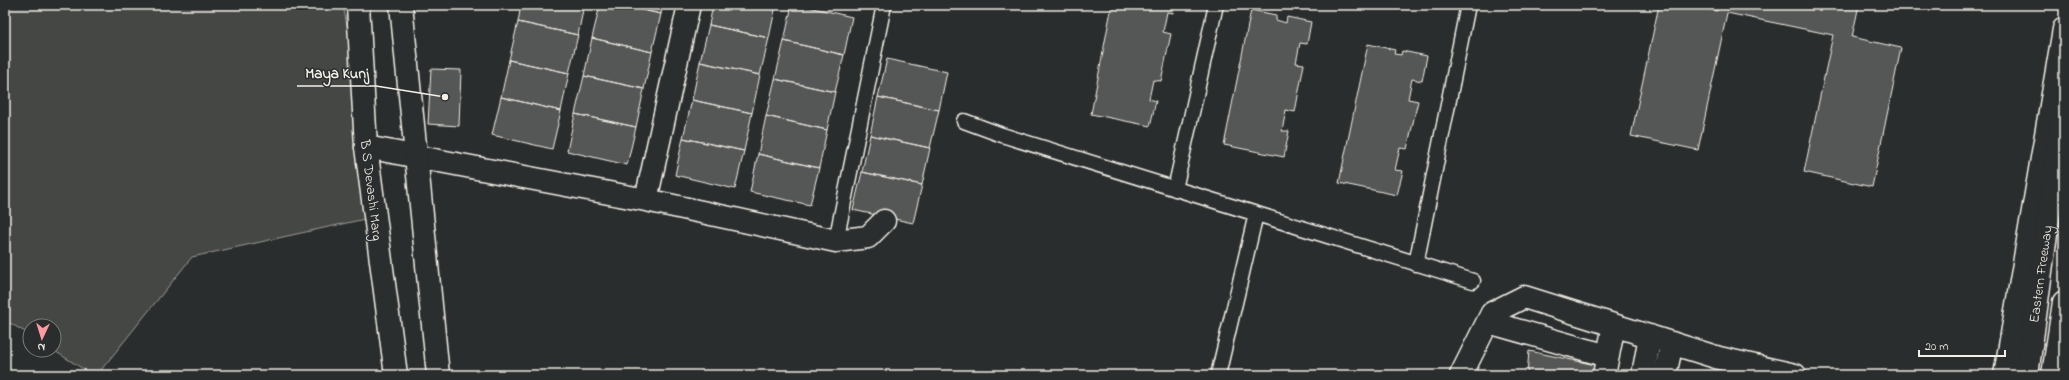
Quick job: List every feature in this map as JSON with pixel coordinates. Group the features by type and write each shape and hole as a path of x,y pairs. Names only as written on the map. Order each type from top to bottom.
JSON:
{"main road":[{"name":"B S Devashi Marg","path":"358,5 366,147 396,375"},
{"path":"401,5 418,157 438,375"},
{"path":"646,200 689,5"},
{"path":"2005,375 2064,29"},
{"name":"Eastern Freeway","path":"2026,375 2064,101"},
{"path":"366,147 646,200 836,241 868,237 884,221"},
{"path":"1461,375 1492,313 1524,298 1719,358 1791,375"},
{"name":"Eastern Freeway","path":"2053,375 2064,302"},
{"path":"1488,322 1606,365 1614,325"},
{"path":"1642,375 1650,336"},
{"path":"1665,375 1672,343"}],"lane":[{"path":"836,241 884,5"},
{"path":"1174,189 1216,5"},
{"path":"1416,264 1468,5"},
{"path":"964,121 1002,135 1473,281"},
{"path":"1218,375 1256,214"}],"shaded area":[{"path":"5,5 343,5 383,215 192,257 97,375 93,375 62,356 62,318 22,318 22,330 5,320"}],"building":[{"path":"521,5 584,5 578,35 518,22"},
{"path":"600,5 619,5 661,14 652,52 592,38"},
{"path":"619,5 663,5 661,14"},
{"path":"713,5 776,5 769,38 709,25"},
{"path":"792,5 800,5 852,17 844,55 784,41"},
{"path":"1112,5 1175,5 1173,13 1167,12 1163,32 1171,34 1161,81 1153,80 1149,99 1156,101 1150,126 1091,114"},
{"path":"1659,5 1687,5 1717,11 1718,5 1859,5 1852,37 1901,48 1872,187 1804,172 1833,35 1727,13 1698,150 1631,136"},
{"path":"1251,10 1276,15 1276,20 1286,23 1287,17 1311,22 1307,44 1300,43 1296,63 1304,64 1295,112 1286,110 1282,131 1289,131 1284,157 1224,145"},
{"path":"518,22 578,35 569,73 509,60"},
{"path":"709,25 769,38 760,75 700,62"},
{"path":"592,38 652,52 644,89 584,76"},
{"path":"784,41 844,55 835,92 775,79"},
{"path":"1368,44 1395,50 1394,54 1401,55 1402,51 1427,56 1422,81 1412,79 1408,99 1418,101 1407,149 1400,148 1395,170 1403,171 1397,195 1339,183"},
{"path":"887,59 947,72 939,110 878,97"},
{"path":"509,60 569,73 561,111 501,97"},
{"path":"700,62 760,75 752,113 692,100"},
{"path":"431,69 461,70 459,126 428,124"},
{"path":"584,76 644,89 636,127 575,114"},
{"path":"775,79 835,92 827,130 766,116"},
{"path":"501,97 561,111 552,149 492,135"},
{"path":"878,97 939,110 930,148 870,135"},
{"path":"692,100 752,113 744,151 683,138"},
{"path":"575,114 636,127 627,165 567,151"},
{"path":"766,116 827,130 819,168 758,154"},
{"path":"870,135 930,148 922,185 862,172"},
{"path":"683,138 744,151 735,189 675,175"},
{"path":"758,154 819,168 810,205 750,192"},
{"path":"862,172 922,185 913,223 853,210"},
{"path":"1529,351 1596,365 1594,375 1527,375"}],"place":[{"name":"Maya Kunj","path":"445,97"}]}
